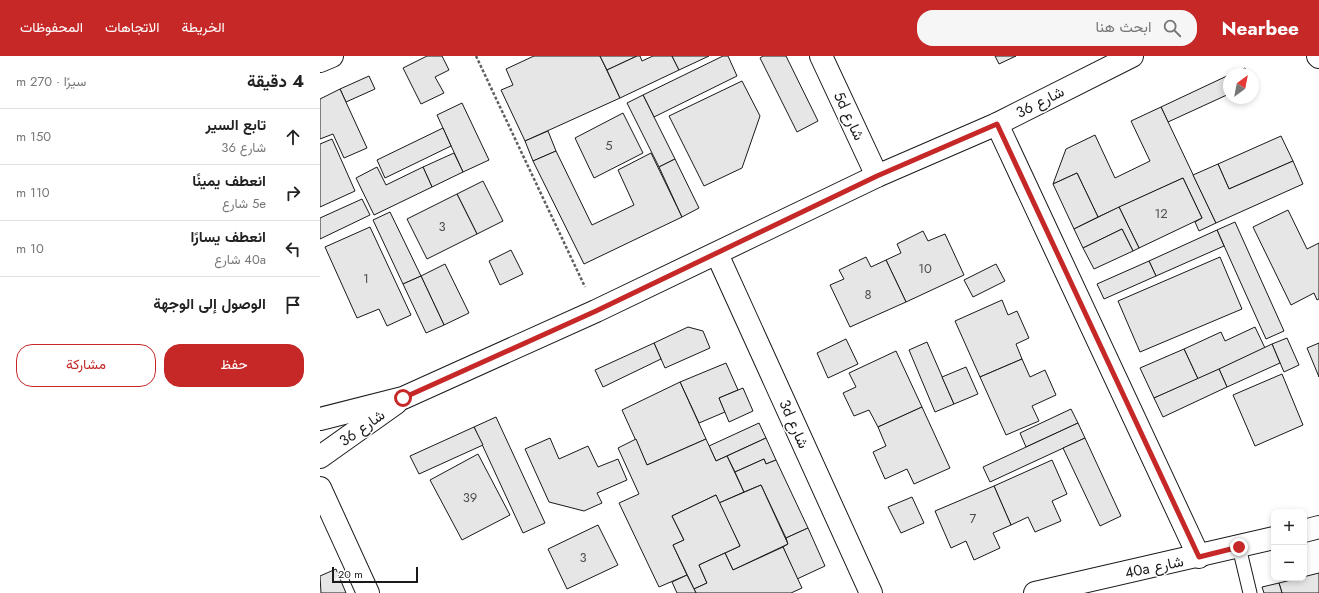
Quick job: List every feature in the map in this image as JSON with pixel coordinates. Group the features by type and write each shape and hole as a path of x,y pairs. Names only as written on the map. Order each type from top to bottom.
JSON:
{"street":[{"path":"320,61 332,56"},
{"name":"5d شارع","path":"822,56 877,176"},
{"name":"شارع 36","path":"320,419 403,398 596,311 877,176 997,124 1132,56"},
{"path":"997,124 1199,557"},
{"name":"3d شارع","path":"717,254 871,593"},
{"name":"شارع 36","path":"320,457 403,398"},
{"path":"320,488 368,593"},
{"path":"1307,530 1319,527"},
{"name":"40a شارع","path":"1035,593 1199,557 1271,539"}],"lane":[{"path":"1239,547 1250,593"}],"path":[{"path":"476,56 596,311"}],"building":[{"path":"427,56 442,56 449,70 435,77 444,93 421,104 403,68"},
{"path":"534,56 600,56 620,98 525,141 501,90 513,85 506,69"},
{"path":"600,56 637,56 607,70"},
{"path":"640,56 642,61 653,56 672,56 679,70 620,98 607,70"},
{"path":"672,56 709,56 679,70"},
{"path":"723,56 728,56 737,76 654,117 643,95"},
{"path":"763,56 786,56 818,121 797,132 760,58"},
{"path":"995,56 1016,56 999,64"},
{"path":"369,76 375,89 346,102 340,89"},
{"path":"1223,78 1223,97 1168,122 1161,107"},
{"path":"742,81 760,116 742,168 704,186 669,116"},
{"path":"340,89 367,148 344,158 333,134 320,139 320,99"},
{"path":"643,95 675,159 659,167 627,103"},
{"path":"462,103 489,160 463,172 437,115"},
{"path":"1161,107 1216,223 1199,231 1195,222 1202,218 1183,178 1098,217 1077,173 1053,184 1066,149 1095,135 1115,178 1150,161 1131,121"},
{"path":"623,113 643,153 594,178 575,138"},
{"path":"443,128 451,146 385,178 377,160"},
{"path":"548,131 556,151 533,161 525,141"},
{"path":"1281,136 1293,161 1229,189 1218,164"},
{"path":"332,139 355,191 320,207 320,144"},
{"path":"556,151 592,225 634,205 618,170 651,153 682,217 584,264 533,161"},
{"path":"454,153 463,172 432,187 423,167"},
{"path":"675,159 699,208 682,217 659,167"},
{"path":"1293,161 1303,184 1216,223 1193,175 1218,164 1229,189"},
{"path":"377,167 386,185 423,167 432,187 374,215 356,178"},
{"path":"1077,173 1098,217 1074,229 1053,184"},
{"path":"1183,178 1202,218 1139,248 1119,207"},
{"path":"483,181 503,221 477,234 457,194"},
{"path":"457,194 477,234 427,259 407,219"},
{"path":"362,199 370,215 320,239 320,218"},
{"path":"1119,207 1139,248 1133,251 1122,229 1083,248 1074,229"},
{"path":"1288,210 1307,249 1319,243 1319,299 1317,300 1314,293 1291,305 1253,227"},
{"path":"390,212 421,276 403,284 373,220"},
{"path":"1235,222 1284,331 1266,339 1217,230"},
{"path":"370,227 411,315 387,326 379,309 357,318 325,247"},
{"path":"1122,229 1133,251 1094,269 1083,248"},
{"path":"1217,230 1224,246 1156,276 1149,261"},
{"path":"923,231 928,241 945,234 964,275 906,302 886,260 901,253 897,244"},
{"path":"511,250 523,274 500,285 489,261"},
{"path":"866,257 871,267 886,260 906,302 850,327 830,285 844,279 839,270"},
{"path":"1220,257 1242,309 1140,352 1118,301"},
{"path":"1149,261 1156,276 1104,299 1097,284"},
{"path":"445,264 469,313 444,325 421,276"},
{"path":"996,264 1005,281 973,297 964,280"},
{"path":"421,276 444,325 426,333 403,284"},
{"path":"1002,300 1008,315 1017,311 1029,338 1016,344 1022,359 980,377 955,321"},
{"path":"688,327 703,331 710,348 665,368 654,343"},
{"path":"1255,327 1265,348 1198,379 1184,349 1221,332 1225,341"},
{"path":"1287,338 1299,365 1284,372 1272,344"},
{"path":"846,339 858,364 828,378 817,353"},
{"path":"927,342 954,404 935,412 909,350"},
{"path":"654,343 661,359 603,387 595,370"},
{"path":"1319,343 1319,377 1307,348"},
{"path":"1272,344 1280,363 1227,387 1219,369"},
{"path":"1184,349 1198,379 1154,398 1140,368"},
{"path":"896,351 922,407 878,427 869,410 854,416 843,393 856,387 849,373"},
{"path":"1022,359 1030,377 1045,370 1056,395 1032,406 1039,421 1006,435 980,377"},
{"path":"726,363 738,390 719,398 725,412 699,423 680,382"},
{"path":"966,367 978,394 954,404 942,377"},
{"path":"1219,369 1227,387 1163,417 1154,398"},
{"path":"1282,374 1303,425 1255,446 1233,395"},
{"path":"680,382 706,439 647,465 622,410"},
{"path":"743,388 753,411 729,422 719,398"},
{"path":"922,407 950,468 914,484 907,469 885,479 873,452 886,446 878,427"},
{"path":"1071,409 1078,423 1026,447 1020,433"},
{"path":"496,417 545,523 523,533 474,427"},
{"path":"759,423 766,438 716,461 709,446"},
{"path":"1078,423 1085,438 990,482 983,467"},
{"path":"474,427 483,445 419,474 410,456"},
{"path":"550,438 559,459 588,446 598,467 618,459 627,480 597,493 602,503 584,511 549,502 525,449"},
{"path":"766,438 776,460 766,464 764,459 735,472 727,456"},
{"path":"1085,438 1121,516 1100,526 1063,448"},
{"path":"636,439 647,465 706,439 716,461 727,456 744,492 719,503 716,495 672,516 684,540 673,545 687,575 659,587 619,503 639,494 618,448"},
{"path":"478,454 510,515 462,540 430,480"},
{"path":"764,459 766,464 776,460 808,528 786,538 761,485 744,492 735,472"},
{"path":"1052,460 1067,494 1052,501 1061,521 1035,532 1028,517 1011,525 994,486"},
{"path":"761,485 788,544 733,570 725,553 740,546 719,503"},
{"path":"994,486 1011,525 993,533 1000,548 974,560 966,541 951,548 935,511"},
{"path":"716,495 740,546 699,565 707,583 694,589 673,545 684,540 672,516"},
{"path":"912,497 924,523 901,533 888,507"},
{"path":"598,525 618,565 567,589 548,549"},
{"path":"808,528 825,566 797,579 783,547 788,544 786,538"},
{"path":"783,547 802,588 791,593 696,593 694,589 707,583 699,565 725,553 733,570"},
{"path":"336,569 346,593 321,593 320,576"},
{"path":"1319,573 1319,593 1282,593 1279,583 1287,581 1307,581 1307,576"},
{"path":"687,575 696,593 677,593 672,582"},
{"path":"1279,583 1282,593 1264,593 1262,587"}],"route":[{"path":"403,398 596,311 877,176 997,124 1199,557 1239,547"}]}
